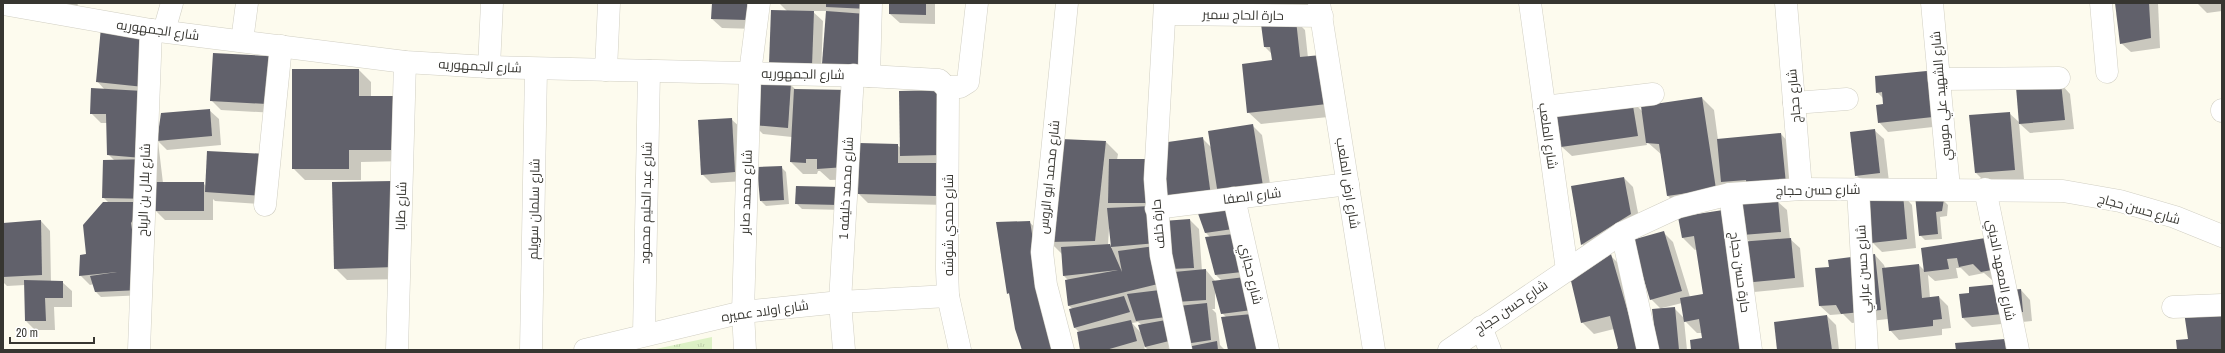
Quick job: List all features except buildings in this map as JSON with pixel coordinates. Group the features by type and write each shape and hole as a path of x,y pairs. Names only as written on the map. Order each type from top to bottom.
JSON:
{"street":[{"name":"شارع بلال بن الرباح","path":"138,350 157,31 172,3"},
{"path":"242,41 247,3"},
{"path":"489,67 492,3"},
{"path":"606,70 609,3"},
{"name":"شارع محمد صابر","path":"745,350 743,312 750,73 760,3"},
{"name":"شارع محمد خليفه 1","path":"844,350 840,302 861,76 872,3"},
{"path":"948,93 968,82 977,3"},
{"name":"شارع محمد ابو الروس","path":"1063,350 1046,285 1042,252 1067,3"},
{"name":"شارع الملعب","path":"1530,3 1567,270"},
{"name":"شارع حجاج","path":"1786,3 1801,189"},
{"name":"شارع الشهيد علي موسي","path":"1932,3 1949,188"},
{"path":"2101,3 2107,72"},
{"name":"شارع الجمهوريه","path":"3,4 73,9 157,31 405,62 536,69 750,73 934,79 939,80 948,93"},
{"name":"حارة الحاج سمير","path":"1165,8 1320,10"},
{"name":"حارة خلف","path":"1165,8 1155,179 1156,208 1161,255 1181,350"},
{"name":"شارع ارض الملعب","path":"1320,10 1374,350"},
{"path":"265,205 281,46"},
{"name":"شارع طابا","path":"397,350 405,62"},
{"name":"شارع سلمان سويلم","path":"531,350 536,69"},
{"name":"شارع عبد الحليم محمود","path":"644,334 649,71"},
{"path":"1939,79 2059,78"},
{"name":"شارع حمدي شوشه","path":"948,93 948,296 960,350"},
{"path":"1544,107 1654,94"},
{"path":"1794,103 1847,99"},
{"name":"شارع الصفا","path":"1156,208 1348,184"},
{"name":"شارع حسن حجاج","path":"1449,350 1622,233 1678,208 1730,194 1801,189 1949,188 2064,191 2120,201 2175,217 2222,236"},
{"name":"شارع حسن عرابي","path":"1858,189 1868,350"},
{"name":"شارع المعهد الديني","path":"1985,189 2018,350"},
{"name":"حارة حسن حجاج","path":"1730,194 1751,350"},
{"name":"شارع حجازي","path":"1234,198 1268,350"},
{"path":"1622,233 1648,350"},
{"name":"شارع اولاد عميره","path":"585,350 644,334 743,312 840,302 948,296"},
{"path":"2178,301 2222,305"},
{"path":"1481,327 1490,350"}],"green space":[{"path":"712,337 712,350 651,350"}]}
